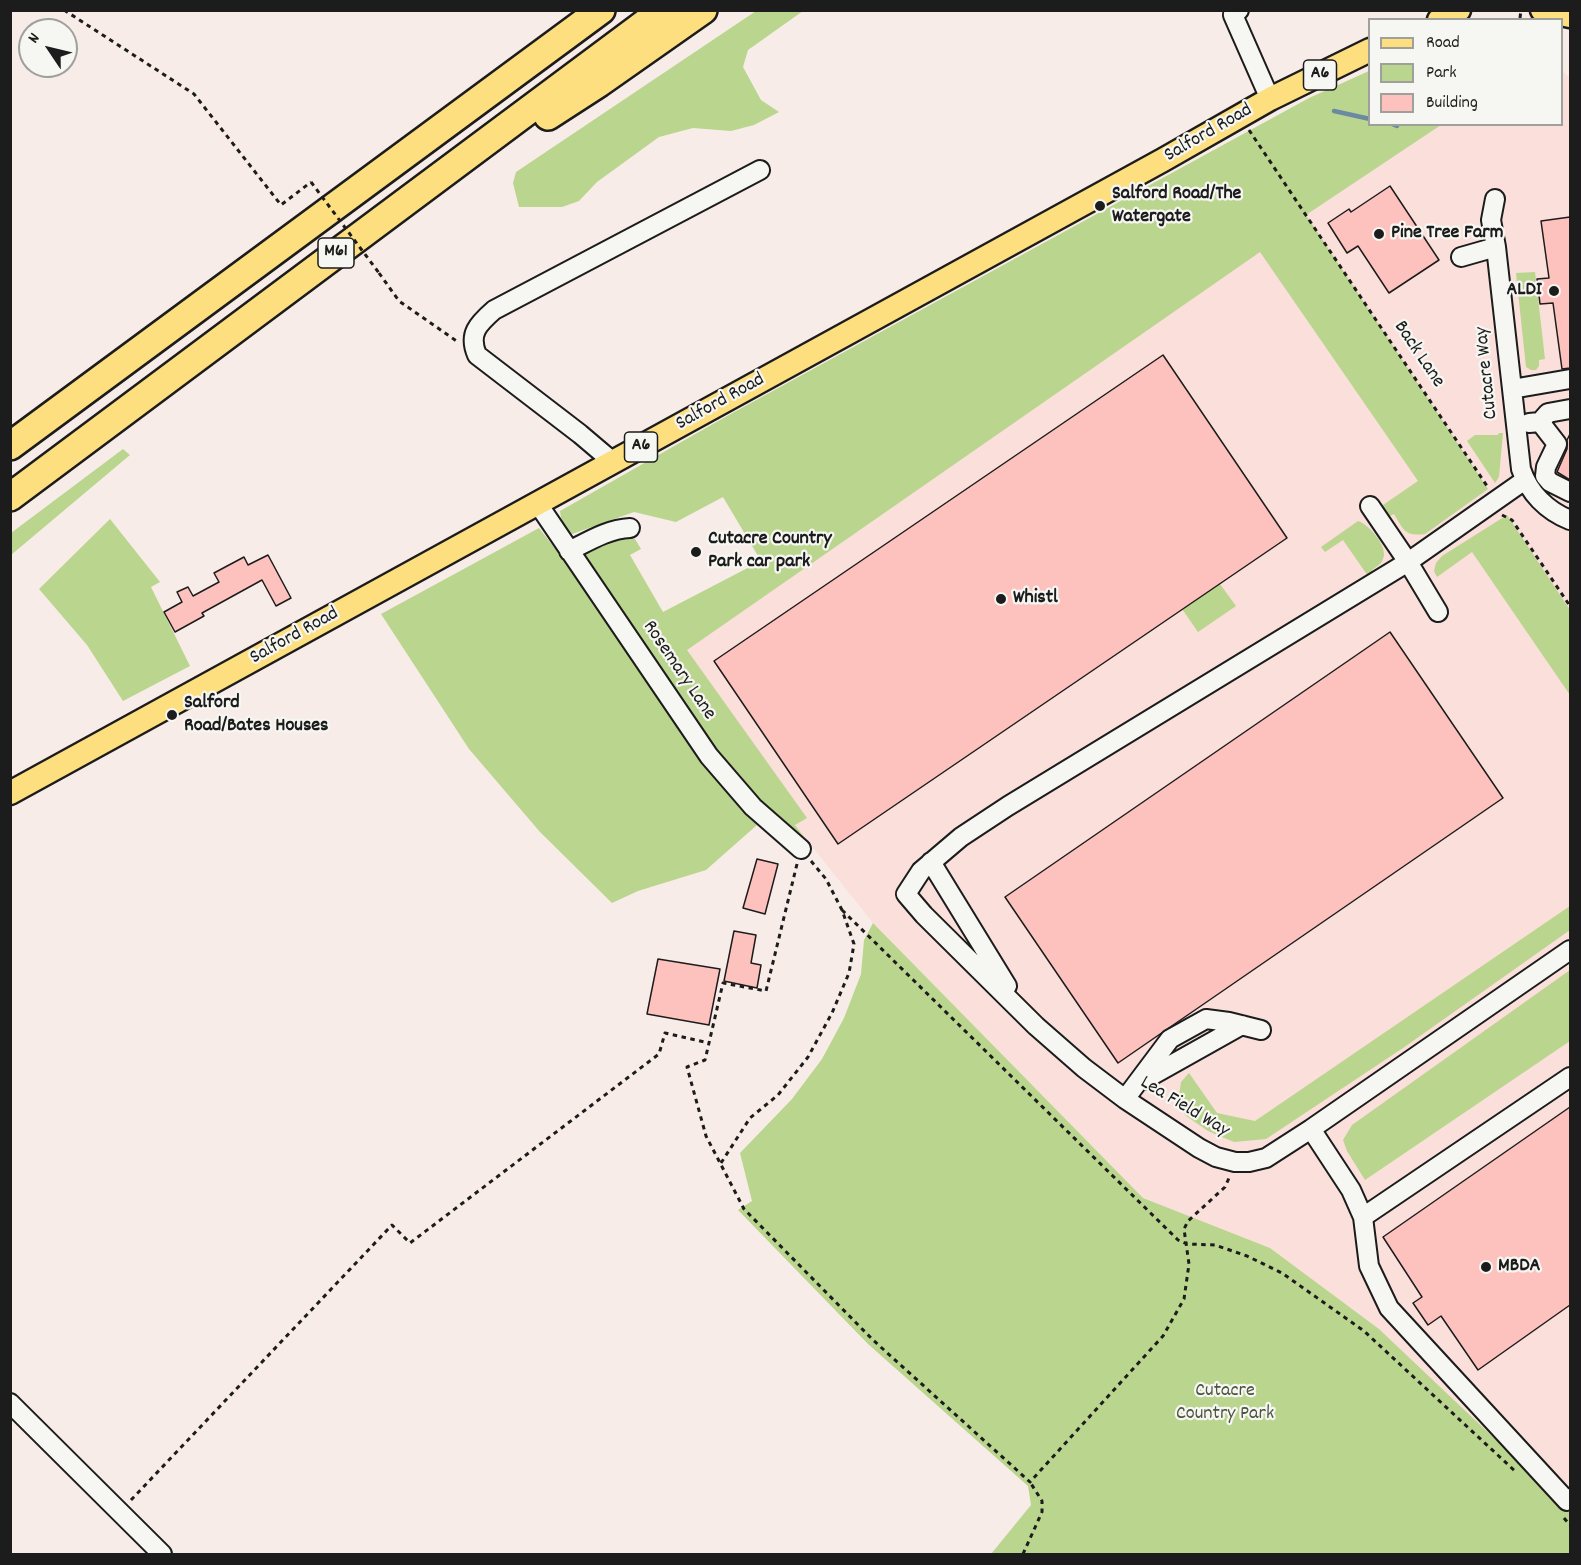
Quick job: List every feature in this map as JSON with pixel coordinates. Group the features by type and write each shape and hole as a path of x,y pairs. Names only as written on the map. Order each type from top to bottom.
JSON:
{"highway":[{"name":"M61","path":"446,126 581,10"},
{"name":"M61","path":"10,446 601,10"},
{"name":"M61","path":"10,497 663,10"},
{"name":"M61","path":"332,256 599,83 703,10"}],"main road":[{"path":"1542,10 1570,15"},
{"path":"1567,10 1570,15"},
{"name":"Salford Road","path":"10,793 1270,99 1368,51"}],"street":[{"path":"1239,10 1233,15 1270,99"},
{"path":"613,462 477,355 473,345 474,336 484,319 494,310 760,170"},
{"name":"Cutacre Way","path":"1495,199 1491,220 1496,246 1518,452 1525,480 1550,509 1570,520"},
{"path":"1461,257 1496,246"},
{"path":"1512,389 1570,379"},
{"path":"1516,424 1540,422 1548,413 1570,409"},
{"path":"1540,422 1557,444 1546,467 1545,476 1550,482 1570,492"},
{"path":"1022,1011 960,913 932,862 961,837 1008,806 1408,562 1525,480"},
{"name":"Rosemary Lane","path":"538,504 709,756 753,807 801,849"},
{"path":"1370,506 1438,612"},
{"path":"569,551 606,533 630,528"},
{"name":"Lea Field Way","path":"932,862 921,871 906,894 924,915 1084,1068 1125,1099 1199,1148 1235,1162 1266,1158 1570,950"},
{"path":"1125,1099 1170,1039 1206,1019 1261,1030"},
{"path":"1363,1217 1570,1077"},
{"path":"1311,1129 1351,1190 1363,1217 1369,1266 1389,1308 1567,1501 1564,1505"},
{"path":"10,1403 162,1554"}],"path":[{"path":"64,10 194,94 281,205 311,182 399,301 477,355"},
{"path":"1520,18 1521,10"},
{"name":"Back Lane","path":"1240,116 1490,489 1491,499 1503,517 1512,520 1570,606"},
{"path":"721,1163 750,1118 778,1095 808,1057 832,1013 849,973 854,944 842,910 826,879 801,849"},
{"path":"801,849 766,991 723,983 705,1060 687,1067 706,1136 744,1209 873,1340 1030,1482 1042,1501 1042,1512 1023,1554"},
{"path":"842,910 1178,1240 1186,1244 1215,1245 1247,1256 1282,1273 1364,1331 1523,1479"},
{"path":"119,1512 392,1225 410,1243 659,1054 665,1033 709,1043"},
{"path":"1030,1482 1163,1336 1184,1299 1189,1264 1184,1229 1188,1221 1225,1187 1235,1162"},
{"path":"1564,1505 1570,1525"}],"shaded area":[{"path":"1563,72 1570,78 1570,1510 1379,1329 1270,1248 1143,1198 873,923 674,673 669,639 1439,126 1563,126"}],"green space":[{"path":"756,11 803,11 748,50 743,67 761,100 779,112 754,125 731,131 693,128 659,137 597,182 579,201 562,207 519,207 513,183 516,172"},
{"path":"1368,71 1368,126 1440,126 1306,215 1488,489 1425,534 1409,533 1402,528 1394,514 1388,517 1380,507 1418,481 1260,252 687,650 807,818 795,825 808,842 758,803 649,660 579,560 583,548 629,531 628,537 635,539 641,549 630,555 663,612 761,561 723,497 676,522 634,512 572,534 562,524 560,511 727,416 1309,98"},
{"path":"1535,272 1545,359 1539,360 1536,370 1531,370 1526,367 1516,273"},
{"path":"1503,433 1499,477 1495,483 1467,441 1475,435 1498,435"},
{"path":"123,449 130,455 11,555 11,533"},
{"path":"1507,515 1570,610 1570,695 1472,552 1437,577 1434,571 1436,563 1442,556"},
{"path":"110,519 160,582 151,587 190,666 123,701 87,645 39,589"},
{"path":"1358,521 1375,535 1384,550 1381,562 1368,576 1343,540 1325,552 1321,547"},
{"path":"539,528 578,578 720,784 741,810 757,825 706,870 638,891 612,903 540,832 469,749 381,614"},
{"path":"1217,580 1236,606 1198,632 1180,606"},
{"path":"1570,906 1570,930 1403,1048 1266,1139 1234,1142 1208,1131 1185,1115 1178,1102 1181,1082 1189,1073 1217,1113 1255,1121"},
{"name":"Cutacre Country Park","path":"873,923 1143,1198 1270,1248 1379,1329 1570,1510 1570,1554 991,1554 1031,1505 1028,1486 868,1344 738,1210 752,1201 740,1153 792,1099 822,1059 844,1018 861,974 864,940"},
{"path":"1570,970 1570,1041 1365,1180 1343,1140 1352,1125"}],"building":[{"name":"Pine Tree Farm","path":"1390,186 1439,260 1389,293 1358,246 1347,253 1328,223 1349,209 1351,212"},
{"name":"ALDI","path":"1570,217 1570,368 1562,369 1553,303 1540,304 1537,279 1549,278 1541,221"},
{"name":"Whistl","path":"1163,355 1287,538 838,844 714,661"},
{"path":"1570,434 1570,480 1557,472 1567,449"},
{"path":"268,555 291,598 276,606 262,580 202,613 204,616 175,632 164,612 182,602 177,592 188,587 193,596 219,582 214,573 244,557 248,565"},
{"path":"1390,632 1503,798 1118,1063 1005,897"},
{"path":"757,859 778,864 765,914 743,908"},
{"path":"734,931 756,935 751,963 761,965 757,988 724,981"},
{"path":"658,959 720,969 709,1025 647,1014"},
{"name":"MBDA","path":"1570,1107 1570,1305 1478,1370 1441,1316 1428,1325 1413,1303 1422,1297 1383,1237"}],"waterway":[{"path":"1334,111 1368,119"}],"place":[{"name":"Salford Road/The Watergate","path":"1100,206"},
{"name":"Pine Tree Farm","path":"1379,234"},
{"name":"ALDI","path":"1554,291"},
{"name":"Cutacre Country Park car park","path":"696,552"},
{"name":"Whistl","path":"1001,599"},
{"name":"Salford Road/Bates Houses","path":"172,715"},
{"name":"MBDA","path":"1486,1267"}]}
